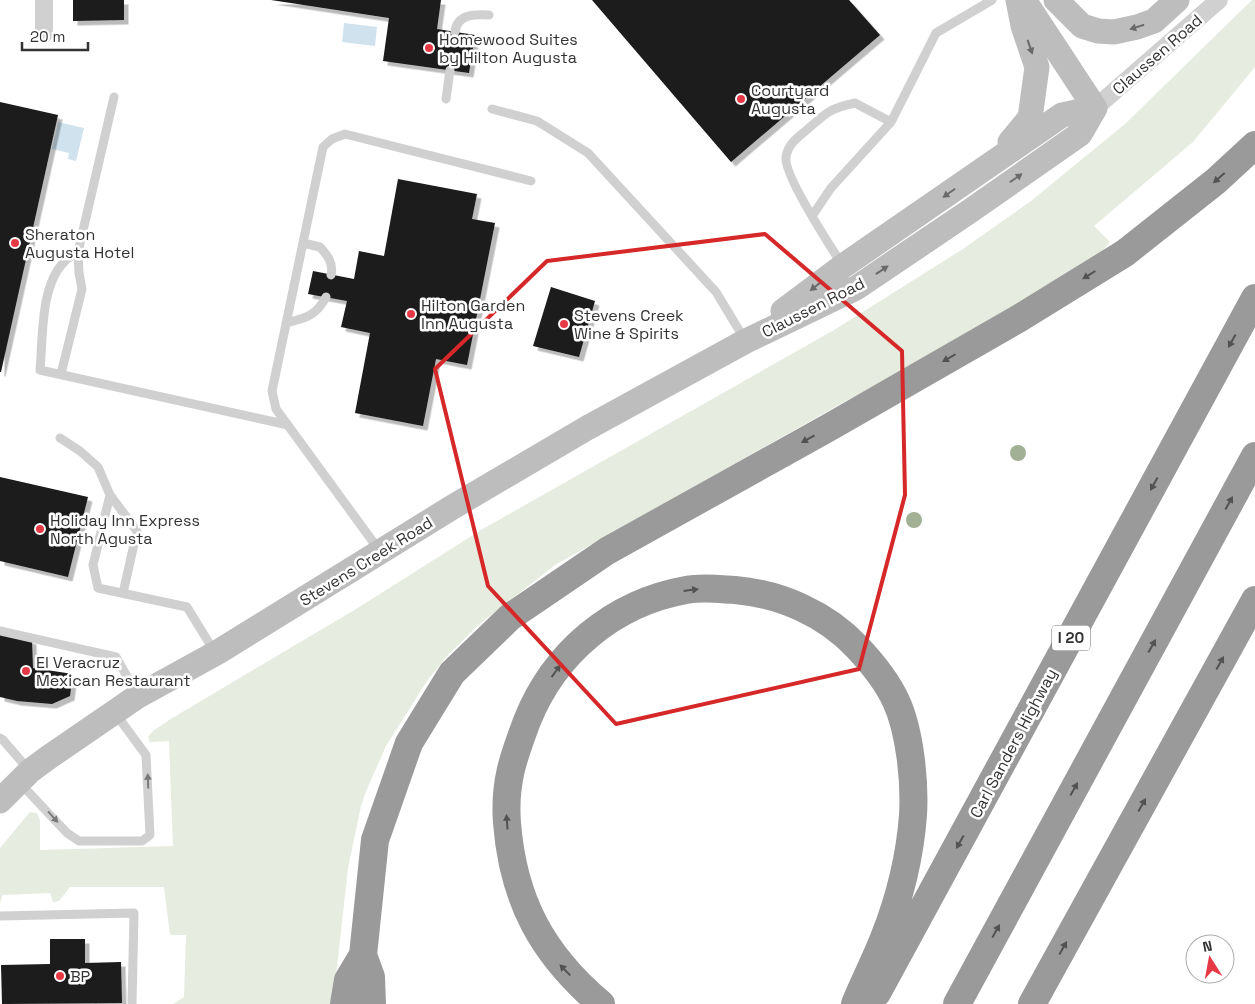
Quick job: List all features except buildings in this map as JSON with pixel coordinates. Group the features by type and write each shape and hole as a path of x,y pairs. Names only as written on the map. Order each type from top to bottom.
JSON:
{"highway":[{"path":"344,1004 348,980 362,955 375,840 409,743 452,674 510,617 607,551 828,428 1018,319 1125,253 1255,146"},
{"name":"Carl Sanders Highway","path":"874,986 1255,298"},
{"path":"957,1004 1255,456"},
{"path":"601,1004 559,964 545,945 520,892 509,843 506,814 508,779 514,753 535,701 556,669 577,644 602,624 624,610 653,598 686,590 710,588 755,592 790,602 819,616 844,634 868,660 884,680 897,702 910,754 914,788 909,850 898,897 884,938 874,986 855,1004"},
{"path":"1036,997 1255,600"},
{"path":"362,955 371,977 372,1004"}],"street":[{"path":"44,0 44,34"},
{"path":"994,161 1030,118 1037,67 1023,26 1018,0"},
{"path":"1024,0 1095,108"},
{"path":"1056,0 1082,26 1098,31 1114,32 1137,28 1154,21 1177,0"},
{"name":"Claussen Road","path":"746,341 856,288 1080,134 1095,108 1219,0"},
{"name":"Claussen Road","path":"746,341 843,266 1062,114 1095,108"},
{"name":"Stevens Creek Road","path":"0,801 25,776 49,757 138,696 216,653 451,508 587,428 746,341"}],"lane":[{"path":"812,216 831,188 891,122 936,33 992,0"},
{"path":"455,32 462,18 474,14 489,15"},
{"path":"446,99 450,70"},
{"path":"61,374 82,288 78,252 114,97"},
{"path":"843,266 812,216 787,166 786,159 791,143 829,110 842,106 855,104 891,122"},
{"path":"492,109 537,121 588,153 716,292 746,341"},
{"path":"381,552 276,409 272,392 324,147 332,139 345,134 530,181"},
{"path":"303,243 320,247 329,258 331,275"},
{"path":"78,252 65,261 55,275 46,297 40,370 288,425"},
{"path":"286,323 308,318 320,308 326,297"},
{"path":"60,438 80,451 98,467 110,495 137,531 123,593"},
{"path":"110,495 93,565 98,588 187,607 216,653"},
{"path":"0,631 116,657 138,696"},
{"path":"0,738 67,833 79,841 142,841 150,835 146,755 114,712"},
{"path":"0,916 134,913 132,1004"}],"highlighted area":[{"path":"765,234 902,351 905,495 859,669 616,724 488,586 435,369 547,261"}],"shaded area":[{"path":"1252,0 1255,0 1255,67 1193,142 1094,226 1110,242 1097,257 1051,292 842,403 555,565 477,626 446,657 427,681 386,746 361,806 348,868 335,985 330,1004 173,1004 184,997 186,935 170,935 164,887 70,887 59,901 53,902 50,893 2,895 0,904 0,848 30,812 37,813 40,821 40,850 173,846 169,741 150,742 148,737 155,730 356,609 481,530 834,330 963,249 1031,201 1125,124"}],"water":[{"path":"344,23 377,27 375,46 342,42"},
{"path":"58,122 84,128 76,161 68,159 69,153 52,149"}],"place":[{"name":"Homewood Suites by Hilton Augusta","path":"429,48"},
{"name":"Courtyard Augusta","path":"741,99"},
{"name":"Sheraton Augusta Hotel","path":"15,243"},
{"name":"Hilton Garden Inn Augusta","path":"411,314"},
{"name":"Stevens Creek Wine & Spirits","path":"564,324"},
{"name":"Holiday Inn Express North Agusta","path":"40,529"},
{"name":"El Veracruz Mexican Restaurant","path":"26,671"},
{"name":"BP","path":"60,976"}]}
